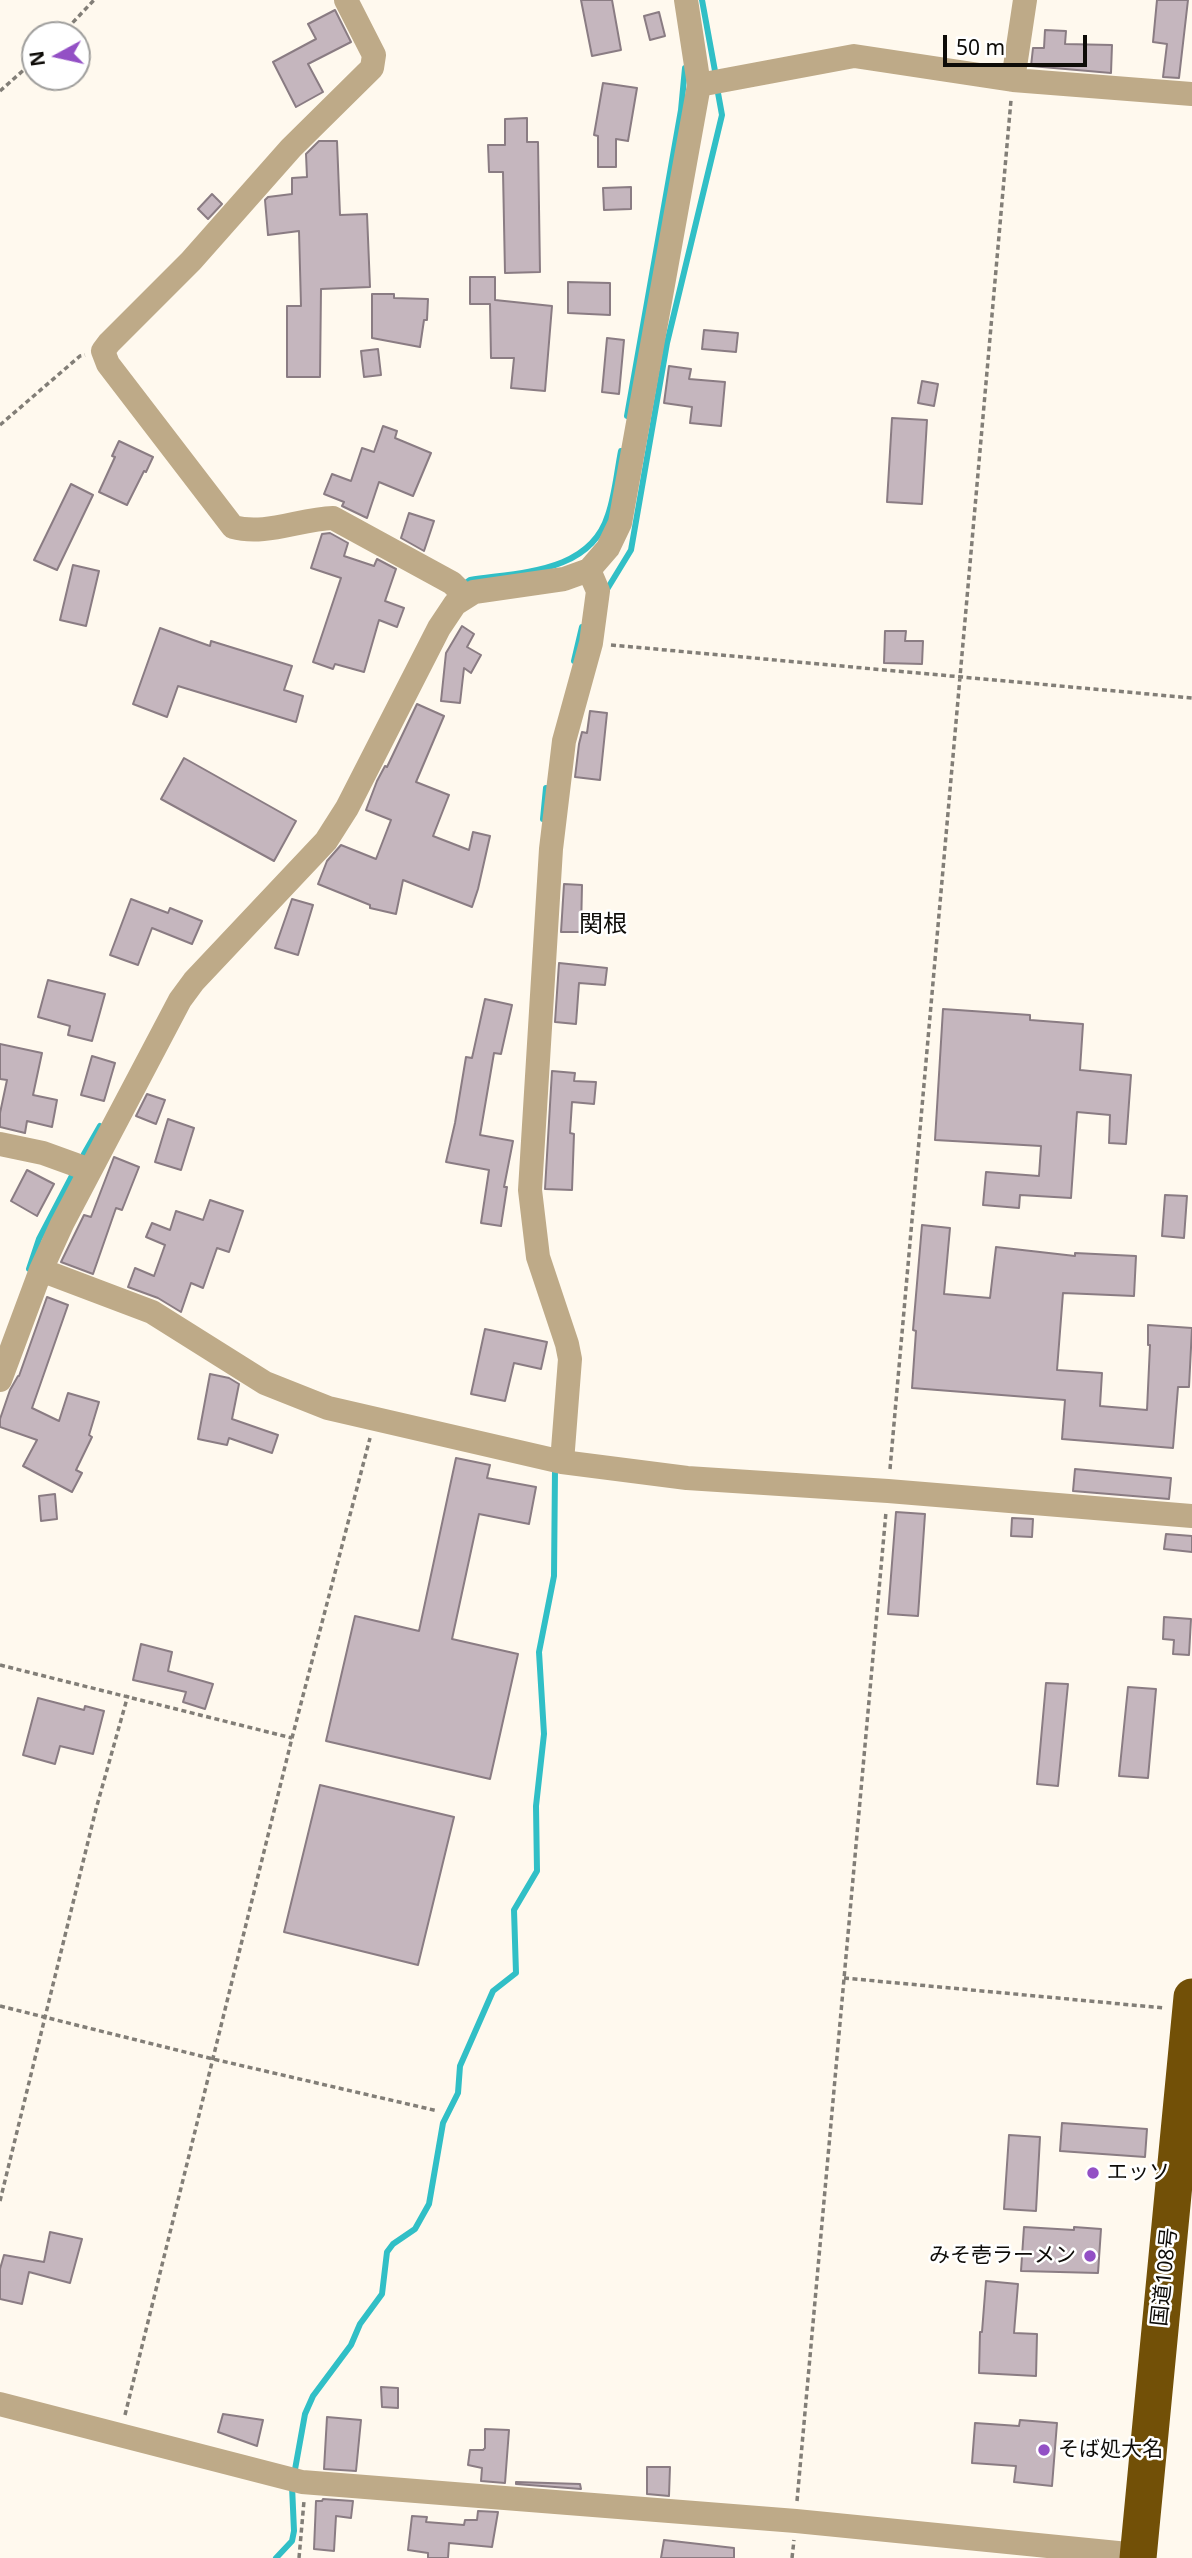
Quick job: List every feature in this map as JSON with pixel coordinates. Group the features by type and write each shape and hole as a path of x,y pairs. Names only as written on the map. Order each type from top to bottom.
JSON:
{"highway":[{"name":"国道108号","path":"1138,2557 1191,2004"}],"street":[{"path":"346,0 374,55 372,68 290,148 191,261 103,351 108,364 233,527 251,531 332,518 460,591 474,592 565,579 589,570 608,548 620,523 699,85 686,0"},
{"path":"1013,80 1025,0"},
{"path":"699,85 854,56 1013,80 1192,94"},
{"path":"562,1462 570,1359 538,1257 530,1190 551,849 564,741 591,643 598,591 589,570"},
{"path":"0,1380 41,1270 90,1170 180,1000 194,981 326,841 460,591"},
{"path":"0,1144 43,1153 90,1170"},
{"path":"41,1270 152,1312 277,1388 328,1408 562,1462 687,1478 888,1491 1192,1516"},
{"path":"0,2404 299,2481 796,2521 1138,2557"}],"path":[{"path":"74,21 94,0"},
{"path":"0,90 21,72"},
{"path":"796,2521 1013,80"},
{"path":"0,425 80,356 103,351"},
{"path":"591,643 1192,698"},
{"path":"120,2434 292,1738 375,1419"},
{"path":"0,1665 292,1738"},
{"path":"0,2201 96,1809 128,1695"},
{"path":"844,1978 1191,2004"},
{"path":"0,2007 438,2111"},
{"path":"299,2481 299,2558"}],"building":[{"path":"581,0 612,0 621,50 592,56"},
{"path":"1157,0 1188,0 1179,78 1163,77 1167,44 1153,42"},
{"path":"335,10 351,42 308,64 323,92 296,107 273,62 316,39 308,24"},
{"path":"659,12 665,36 650,40 644,16"},
{"path":"1045,30 1066,31 1065,44 1112,45 1111,73 1031,66 1033,48 1044,48"},
{"path":"603,83 637,88 628,141 616,139 616,167 598,167 598,136 594,135"},
{"path":"527,118 527,142 538,142 540,272 505,273 503,172 489,172 488,145 505,145 505,119"},
{"path":"319,141 337,141 340,215 367,214 370,287 321,289 320,377 287,377 287,306 301,306 299,231 268,235 265,200 268,197 292,194 292,178 307,177 306,154"},
{"path":"631,187 631,209 604,210 603,188"},
{"path":"212,194 222,204 208,219 198,209"},
{"path":"470,277 495,277 495,300 552,306 545,391 511,388 514,358 491,358 490,304 470,304"},
{"path":"568,282 610,283 610,315 568,313"},
{"path":"372,294 428,299 427,320 424,320 420,347 372,338"},
{"path":"704,330 738,333 736,352 702,349"},
{"path":"607,338 624,340 619,394 602,392"},
{"path":"378,349 381,375 364,377 361,351"},
{"path":"669,366 691,369 689,379 725,382 721,426 690,423 692,407 664,403"},
{"path":"922,381 938,384 934,406 918,403"},
{"path":"892,418 927,420 922,504 887,502"},
{"path":"383,426 397,431 395,438 431,453 413,496 379,482 367,518 342,506 344,502 324,494 332,474 351,481 362,448 374,452"},
{"path":"119,441 153,457 127,505 99,492 115,457 112,456"},
{"path":"71,484 93,495 57,570 34,560"},
{"path":"409,513 434,521 424,551 401,538"},
{"path":"330,533 348,543 344,556 374,566 377,559 396,569 385,601 404,608 397,627 379,620 364,672 335,664 333,669 313,662 341,578 311,568 322,534"},
{"path":"73,565 99,571 86,626 60,620"},
{"path":"462,626 474,634 467,647 481,655 471,673 464,668 460,703 441,701 446,653"},
{"path":"160,628 210,646 211,641 292,666 284,690 303,696 296,722 178,686 167,717 133,704"},
{"path":"885,631 906,631 905,641 923,641 922,664 884,663"},
{"path":"417,704 444,716 416,782 449,795 433,836 469,850 473,832 490,836 472,907 403,880 396,914 370,908 370,905 318,884 327,861 341,845 376,859 391,820 366,810 377,781 385,766 387,767"},
{"path":"590,711 607,713 600,780 575,777 579,744 582,732 587,733"},
{"path":"184,758 296,821 274,861 161,799"},
{"path":"564,884 582,885 581,932 561,932"},
{"path":"131,899 168,913 170,908 202,921 192,944 152,928 138,965 110,955"},
{"path":"292,899 313,905 298,955 275,948"},
{"path":"559,963 607,968 605,985 579,983 576,1024 555,1022"},
{"path":"48,980 105,994 92,1041 68,1035 70,1026 38,1017"},
{"path":"485,999 512,1005 501,1054 494,1053 480,1135 513,1141 504,1187 507,1187 501,1226 481,1223 489,1170 446,1162 466,1057 472,1058"},
{"path":"943,1009 1030,1015 1030,1020 1083,1024 1080,1070 1131,1075 1126,1144 1109,1143 1110,1115 1077,1112 1071,1198 1020,1195 1019,1208 983,1205 986,1172 1039,1176 1041,1146 935,1140"},
{"path":"0,1044 42,1053 33,1095 57,1100 52,1127 27,1121 25,1133 0,1127 7,1080 0,1079"},
{"path":"92,1056 115,1063 104,1101 81,1095"},
{"path":"552,1071 575,1073 574,1081 596,1082 594,1104 572,1102 572,1190 545,1189"},
{"path":"147,1094 165,1100 156,1124 136,1116"},
{"path":"168,1119 194,1128 181,1170 155,1162"},
{"path":"114,1157 139,1167 122,1210 116,1208 93,1274 61,1262 84,1215 91,1217"},
{"path":"27,1170 54,1184 37,1216 11,1201"},
{"path":"1165,1195 1187,1196 1184,1238 1162,1236"},
{"path":"210,1200 243,1211 229,1252 217,1248 203,1288 191,1283 181,1312 158,1298 128,1287 135,1268 154,1276 165,1245 146,1237 152,1223 170,1230 176,1211 203,1220"},
{"path":"922,1225 950,1228 944,1294 990,1298 996,1247 1075,1256 1075,1253 1136,1256 1134,1296 1063,1293 1057,1370 1102,1373 1100,1406 1147,1410 1150,1345 1148,1325 1192,1328 1189,1387 1178,1387 1173,1448 1062,1439 1065,1400 912,1388 916,1331 913,1330"},
{"path":"47,1297 68,1305 32,1408 59,1421 68,1393 99,1402 89,1435 92,1437 76,1470 82,1473 72,1492 23,1466 37,1440 0,1427 10,1390 19,1376"},
{"path":"485,1329 547,1342 541,1369 514,1363 505,1401 471,1394"},
{"path":"210,1374 229,1378 239,1384 232,1419 278,1435 272,1453 229,1438 227,1445 198,1439"},
{"path":"456,1458 490,1465 487,1478 536,1487 529,1524 479,1514 452,1639 518,1654 490,1779 326,1741 355,1616 419,1631"},
{"path":"1075,1469 1171,1478 1169,1499 1073,1491"},
{"path":"55,1494 57,1519 41,1521 39,1496"},
{"path":"896,1512 925,1514 918,1616 888,1614"},
{"path":"1012,1518 1033,1519 1032,1537 1011,1536"},
{"path":"1166,1534 1192,1536 1192,1552 1164,1549"},
{"path":"1164,1617 1191,1619 1189,1655 1173,1654 1174,1640 1163,1639"},
{"path":"141,1644 172,1652 168,1671 213,1684 205,1709 183,1702 186,1692 133,1680"},
{"path":"1046,1683 1068,1684 1058,1786 1037,1784"},
{"path":"1128,1687 1156,1689 1148,1778 1119,1776"},
{"path":"38,1698 84,1710 85,1706 104,1711 93,1754 60,1746 55,1764 23,1755"},
{"path":"320,1785 454,1817 418,1965 284,1932"},
{"path":"1062,2123 1147,2129 1145,2157 1060,2151"},
{"path":"1009,2135 1040,2137 1036,2211 1004,2209"},
{"path":"1024,2227 1101,2229 1098,2273 1021,2271"},
{"path":"50,2232 82,2239 70,2283 29,2272 22,2304 0,2299 0,2269 4,2255 44,2262"},
{"path":"986,2281 1018,2284 1014,2333 1037,2334 1036,2376 979,2373 980,2332"},
{"path":"381,2387 398,2388 398,2408 382,2407"},
{"path":"223,2414 263,2420 257,2446 218,2432"},
{"path":"327,2417 361,2420 356,2471 324,2469"},
{"path":"1020,2420 1057,2423 1052,2486 1014,2482 1016,2466 972,2463 975,2423 1019,2426"},
{"path":"485,2429 509,2430 505,2483 481,2481 482,2468 468,2465 470,2450 485,2448"},
{"path":"647,2467 670,2467 669,2496 647,2494"},
{"path":"516,2484 580,2484 581,2489"},
{"path":"316,2501 353,2501 351,2518 336,2516 334,2551 314,2549"},
{"path":"478,2511 498,2512 492,2547 449,2543 448,2558 428,2558 428,2553 408,2550 412,2516 427,2517 426,2522 464,2525 465,2520 477,2520"},
{"path":"664,2540 734,2548 734,2558 661,2558"}],"waterway":[{"path":"702,0 715,71"},
{"path":"627,416 681,110 685,68"},
{"path":"606,591 631,550 667,343 722,115 718,93"},
{"path":"463,585 470,580 551,566 570,559 586,548 599,534 608,515 621,451"},
{"path":"574,661 582,627"},
{"path":"543,819 546,788"},
{"path":"84,1154 100,1126"},
{"path":"29,1269 39,1239 74,1172"},
{"path":"294,2475 305,2414 313,2396 351,2345 360,2324 382,2294 387,2252 393,2244 415,2229 429,2204 443,2123 458,2093 460,2066 493,1991 516,1973 514,1910 537,1871 536,1806 544,1734 539,1652 554,1576 555,1470"},
{"path":"276,2558 292,2541 292,2486"}],"place":[{"name":"エッソ","path":"1093,2173"},
{"name":"みそ壱ラーメン","path":"1090,2256"},
{"name":"そば処大名","path":"1044,2450"}],"district":[{"name":"関根","path":"603,925"}]}
